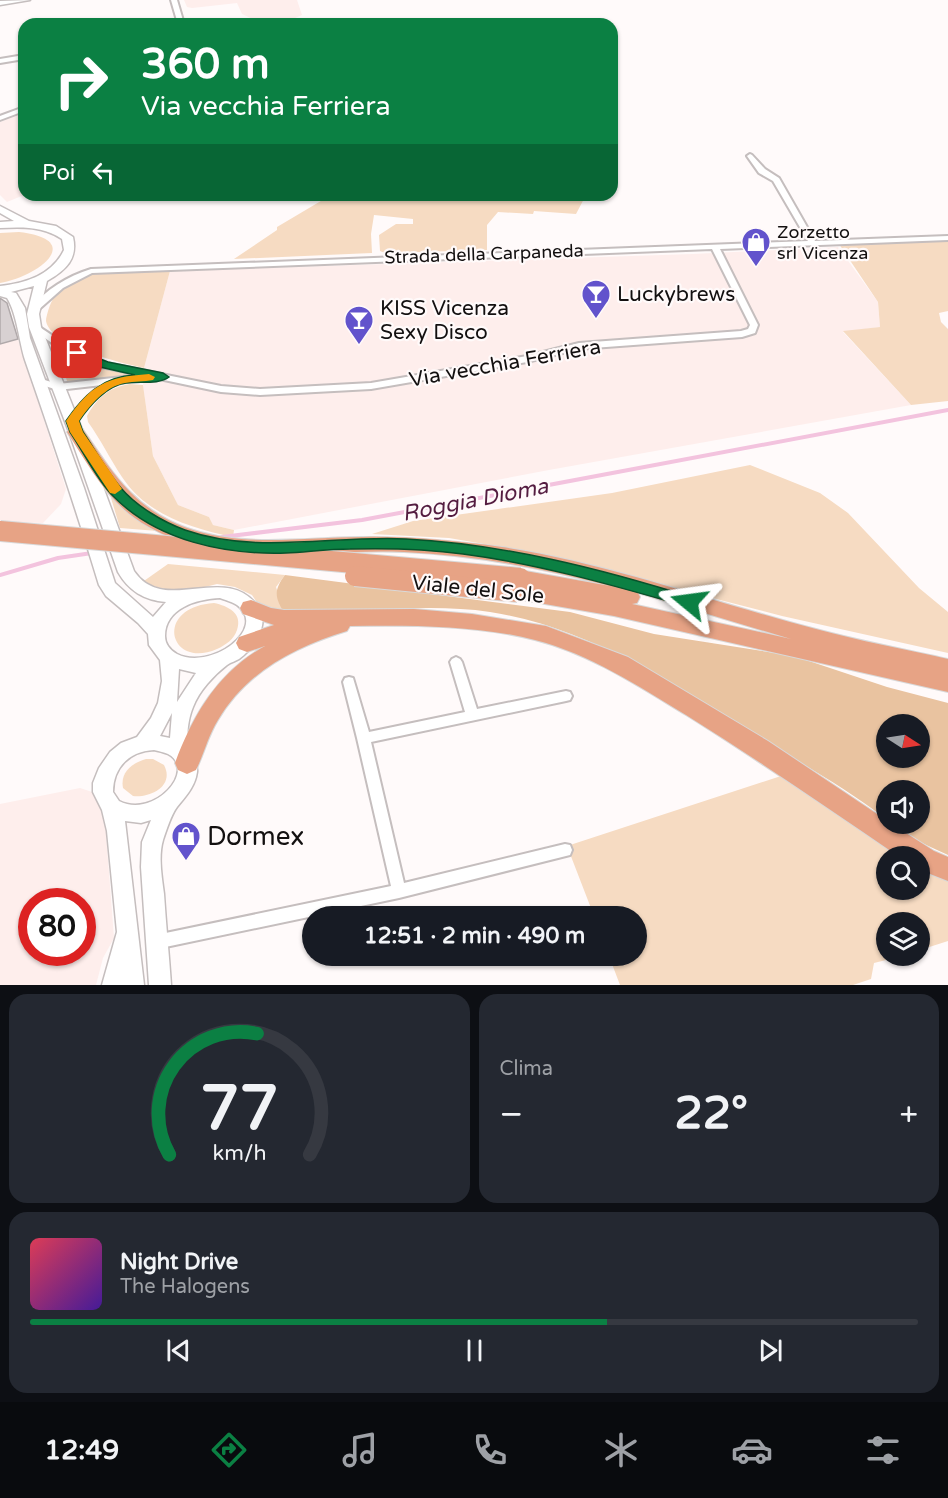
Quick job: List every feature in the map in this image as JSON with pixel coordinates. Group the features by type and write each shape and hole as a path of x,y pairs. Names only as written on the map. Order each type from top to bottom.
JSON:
{"highway":[{"path":"74,427 117,492 148,517 182,534 238,546 284,548 349,544 405,544 464,549 582,572 810,636"},
{"name":"Viale del Sole","path":"0,531 519,585 948,683"},
{"name":"Viale del Sole","path":"0,542 616,594 948,668"},
{"path":"251,609 268,616 284,618 357,621"},
{"path":"247,643 284,630 414,617 450,619 538,632 620,663 759,748 925,860 948,869"},
{"path":"183,757 203,721 229,686 245,670 283,645 303,636 357,621"},
{"path":"898,672 948,689"}],"main road":[{"path":"0,3 26,0"},
{"path":"0,209 29,224"},
{"path":"0,225 42,225 61,232 70,243 68,257 53,271 42,278 0,291"},
{"path":"0,291 12,296 17,302 24,338 109,588 148,618 156,633 159,646 168,657 186,665 207,665 230,657 247,643 254,629 254,615 239,597 221,592 159,597 131,582 35,327 34,309 42,278"},
{"path":"156,633 167,611 190,596"},
{"path":"144,742 156,728 170,699 172,684 168,657"},
{"path":"160,985 151,867 152,842 168,804 187,780 179,718 184,702 204,674 218,662"},
{"path":"133,985 117,831 111,805 102,788 106,771 114,759 125,750 144,742 164,742 183,757"},
{"path":"111,805 122,812 137,814 153,811 168,804"},
{"path":"113,985 127,929"}],"street":[{"path":"174,0 179,18"},
{"path":"0,61 18,58"},
{"path":"0,118 18,111"},
{"path":"750,156 762,171 776,180 812,242"},
{"name":"Strada della Carpaneda","path":"34,309 53,290 91,271 948,238"},
{"name":"Via vecchia Ferriera","path":"35,327 51,340 90,359 134,372 221,389 260,392 371,386 527,359 579,346 752,332 754,325 714,246"},
{"name":"Via vecchia Ferriera","path":"38,381 58,387 121,379 163,377"},
{"name":"Via vecchia Ferriera","path":"74,427 84,404 95,393 121,379"},
{"path":"456,662 472,715"},
{"path":"349,682 399,891"},
{"path":"364,738 566,696"},
{"path":"156,942 399,891 565,850"}],"shaded area":[{"path":"184,0 297,0 302,15 295,18 250,18 242,14 237,3 187,7"},
{"path":"18,115 18,197 7,202 0,195 0,122"},
{"path":"321,201 583,201 576,214 534,211 533,214 498,212 487,225 487,250 385,253 380,251 379,235 396,224 413,224 413,219 374,215 371,234 372,253 234,259 277,230 277,227"},
{"path":"19,232 39,236 50,242 53,250 49,258 28,274 0,283 0,233"},
{"path":"948,240 948,311 939,313 941,322 948,329 948,401 911,405 843,331 880,327 878,302 837,241"},
{"path":"838,247 878,302 880,327 843,332 911,405 549,470 234,530 213,525 209,517 178,505 153,456 143,385 144,368 170,271"},
{"path":"133,270 170,271 144,368 105,358 73,346 60,339 46,321 53,299 60,292 91,274"},
{"path":"18,339 66,489 61,504 43,523 0,522 0,344"},
{"path":"57,348 92,364 132,375 69,382"},
{"path":"130,384 143,385 153,456 178,505 209,517 213,525 234,530 233,537 171,518 144,501 122,477 88,422 87,416 104,394"},
{"path":"750,465 820,493 848,513 919,588 948,612 948,653 782,616 537,553 449,538 372,534 413,521 612,493"},
{"path":"114,496 170,532 120,528 111,498"},
{"path":"168,564 285,575 276,587 285,614 258,604 252,595 235,587 217,584 181,593 141,583"},
{"path":"285,575 570,612 654,634 794,656 887,687 948,703 948,855 906,834 930,834 930,780 876,780 876,812 836,784 687,693 593,643 526,619 465,609 414,608 285,614 277,594"},
{"path":"214,603 229,608 236,615 238,624 236,633 224,646 201,653 188,651 179,645 175,635 175,625 182,615 195,607"},
{"path":"146,759 153,759 164,765 167,772 164,785 153,793 133,796 123,788 123,777 128,769"},
{"path":"781,776 893,846 876,846 876,900 930,900 930,869 948,879 948,941 930,947 930,912 876,912 876,962 871,979 853,985 620,985 613,966 647,966 647,906 590,906 567,846"},
{"path":"80,788 92,792 99,801 105,820 114,938 103,958 96,985 0,985 0,804"}],"building":[{"path":"0,298 7,303 18,339 0,344"}],"waterway":[{"name":"Roggia Dioma","path":"222,537 362,520 948,410"},
{"name":"Roggia Dioma","path":"0,575 58,558 92,553"}],"slow traffic":[{"path":"115,489 76,432 72,421 84,404 106,386 121,379 149,377"}],"place":[{"name":"Zorzetto srl Vicenza","path":"756,268"},
{"name":"Luckybrews","path":"596,320"},
{"name":"KISS Vicenza Sexy Disco","path":"359,346"},
{"name":"Dormex","path":"186,862"}],"route":[{"path":"77,353 104,365 163,377 121,379 106,386 84,404 72,421 76,432 117,492 148,517 182,534 238,546 284,548 349,544 405,544 464,549 582,572 689,602"}]}
